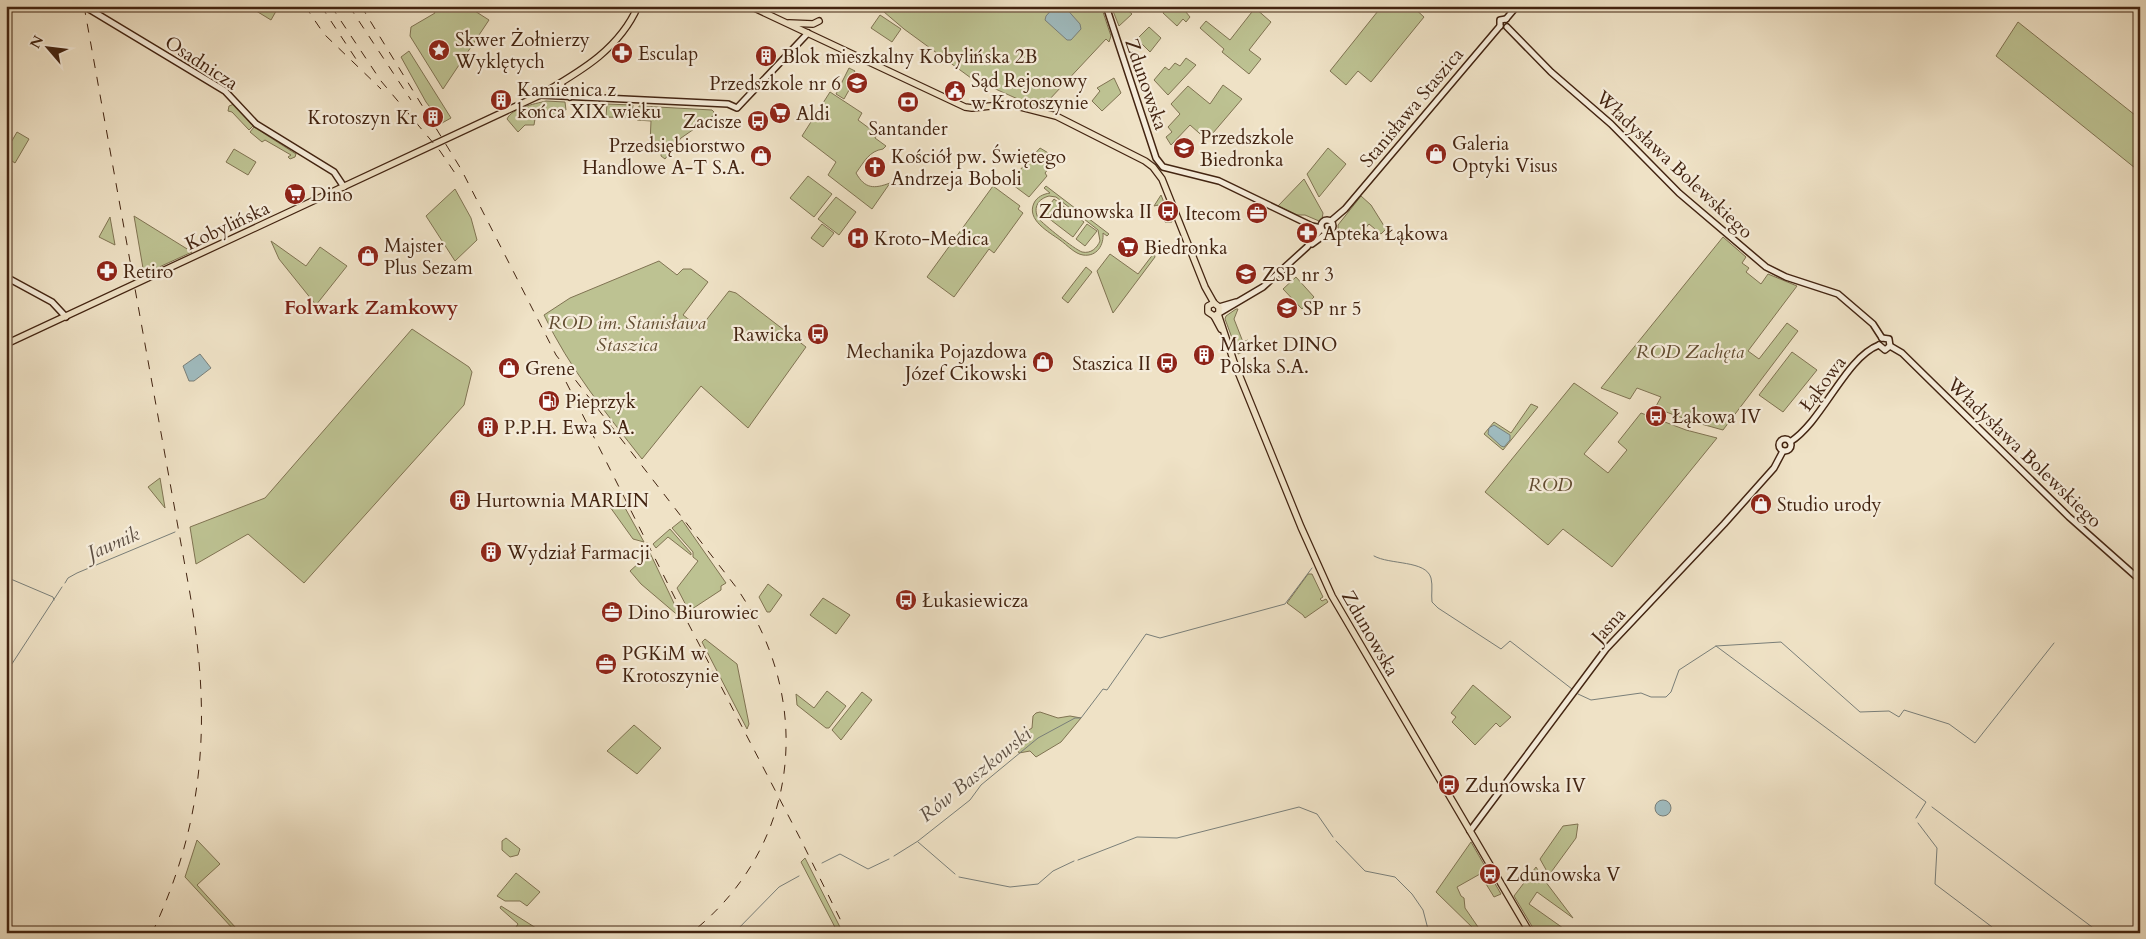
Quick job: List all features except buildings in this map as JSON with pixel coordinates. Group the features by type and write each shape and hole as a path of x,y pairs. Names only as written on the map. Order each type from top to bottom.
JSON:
{"main road":[{"path":"540,95 590,64 614,44 629,24 638,6"},
{"path":"750,6 808,33"},
{"path":"786,23 813,24 819,21"},
{"name":"Zdunowska","path":"808,33 959,104 972,108 1009,104 1047,113 1145,161 1158,173 1216,310 1222,330 1300,527 1332,596 1530,933"},
{"name":"Kobylińska","path":"6,344 540,95"}],"street":[{"name":"Osadnicza","path":"84,6 225,91 256,124 334,172 344,187"},
{"name":"Zdunowska","path":"1106,6 1156,158 1164,168 1219,181 1312,226 1322,227"},
{"path":"1503,27 1508,24 1506,19 1517,6"},
{"name":"Stanisława Staszica","path":"1327,233 1332,231 1332,223 1503,27 1500,20 1506,19"},
{"name":"Władysława Bolewskiego","path":"1503,27 1611,124 1678,193 1766,267 1786,277 1839,294 1873,324 1882,338 1889,339 1890,346 1902,353 2069,517 2140,580"},
{"name":"Kobylińska","path":"540,95 728,104 737,108 808,33"},
{"path":"560,83 570,97"},
{"path":"1307,247 1326,220 1332,223"},
{"path":"1216,310 1239,302 1257,291 1307,247 1327,233 1322,227"},
{"path":"6,277 52,302 66,316"},
{"path":"1882,338 1879,345 1885,350 1890,346"},
{"name":"Łąkowa","path":"1790,442 1806,428 1862,354 1879,345"},
{"path":"1785,439 1790,442 1789,450 1783,452 1779,448 1780,442 1785,439"},
{"name":"Jasna","path":"1470,831 1606,649 1724,524 1774,468 1783,452"}],"green space":[{"path":"248,6 279,6 271,20"},
{"path":"431,6 467,6 489,20 443,89 410,36 411,27 435,13"},
{"path":"877,6 1101,6 1111,36 1109,42 1106,39 1048,101 1050,104 1042,107 1020,100 971,78 904,29"},
{"path":"1111,6 1123,6 1132,14 1119,26"},
{"path":"1154,6 1181,6 1190,17 1186,22 1183,19 1177,26 1163,13 1164,11 1160,12"},
{"path":"1382,6 1412,6 1424,17 1371,82 1358,71 1346,85 1330,71"},
{"path":"1255,8 1271,22 1249,50 1261,59 1249,74 1222,52 1224,49 1200,28 1206,21 1230,40"},
{"path":"880,15 901,29 892,42 871,28"},
{"path":"2018,22 2140,119 2140,172 1996,56"},
{"path":"1149,27 1161,38 1150,52 1137,39"},
{"path":"409,51 451,118 442,123 426,102 401,57"},
{"path":"1186,58 1196,65 1168,95 1154,80 1165,67 1169,70 1175,63 1180,66"},
{"path":"849,68 855,71 853,74 857,76 844,99 836,94"},
{"path":"1114,78 1121,93 1102,111 1092,101 1100,91 1097,88"},
{"path":"1223,85 1242,99 1207,140 1190,125 1171,145 1166,137 1172,132 1168,127 1180,114 1171,104 1188,86 1210,104"},
{"path":"830,92 862,113 858,120 877,134 875,138 886,146 870,155 856,173 866,185 875,187 890,183 872,209 828,175 836,162 802,136"},
{"path":"546,101 565,102 566,110 559,110 559,112 564,112 564,116 548,115 547,119 535,119 534,125 525,125 518,132 507,119 518,109"},
{"path":"234,104 253,126 249,130 232,112 228,111 229,106"},
{"path":"607,104 633,105 632,118 606,117"},
{"path":"639,106 712,110 714,112 713,116 681,138 665,159 661,156 662,145 650,144 651,121 637,120"},
{"path":"254,127 296,154 295,157 290,159 288,157 291,155 265,140 262,142 250,132"},
{"path":"17,132 29,139 15,163 6,157 6,151"},
{"path":"1040,148 1060,160 1056,159 1045,173 1047,176 1029,197 1009,182"},
{"path":"1328,148 1346,164 1319,197 1307,174"},
{"path":"234,149 256,162 248,175 226,162"},
{"path":"808,176 832,194 814,217 790,198"},
{"path":"1304,179 1323,213 1322,219 1319,221 1305,215 1297,215 1278,206"},
{"path":"993,186 1020,206 1018,209 1023,213 994,253 989,249 954,297 927,277"},
{"path":"1046,186 1109,234 1107,236 1103,233 1101,246 1096,252 1088,255 1077,253 1040,225 1033,215 1032,209 1040,196 1050,193 1044,188","holes":["1049,196 1056,197 1098,230 1100,241 1093,250 1088,252 1078,250 1038,218 1036,207 1039,201"]},
{"path":"455,189 471,218 477,240 455,261 426,216"},
{"path":"1161,195 1172,222 1165,222 1158,205 1154,206"},
{"path":"1361,196 1371,205 1386,229 1381,234 1369,224 1356,239 1346,237 1338,228 1338,225"},
{"path":"836,197 856,212 839,235 818,219"},
{"path":"1054,199 1084,222 1073,237 1043,214"},
{"path":"134,216 192,252 144,274"},
{"path":"110,217 115,245 99,237"},
{"path":"822,224 834,233 823,247 811,238"},
{"path":"1087,224 1097,231 1085,246 1076,239"},
{"name":"ROD Zachęta","path":"1723,237 1746,257 1742,263 1749,268 1746,272 1761,284 1768,274 1797,286 1748,351 1759,359 1787,323 1798,331 1723,430 1655,408 1661,397 1637,388 1630,399 1601,388"},
{"path":"271,241 306,266 320,247 347,266 316,305 279,259"},
{"path":"1154,253 1155,257 1113,313 1097,271 1110,254 1138,274"},
{"name":"ROD im. Stanisława Staszica","path":"659,261 677,275 683,269 691,269 708,282 683,315 700,328 729,291 736,293 806,347 748,428 701,386 642,459 577,372 544,315 570,298"},
{"path":"1086,267 1092,272 1068,303 1062,298"},
{"path":"1296,277 1314,297 1302,309 1283,289"},
{"path":"1238,309 1234,319 1243,342 1248,340 1251,349 1238,354 1225,319 1226,316"},
{"path":"412,329 469,367 472,372 464,405 304,583 248,534 196,564 190,527 265,498"},
{"path":"1792,352 1817,370 1783,412 1759,395"},
{"name":"ROD","path":"1574,383 1618,413 1584,454 1608,473 1627,450 1618,442 1641,413 1686,430 1717,438 1612,567 1563,529 1548,545 1485,492"},
{"path":"1531,404 1538,407 1503,450 1484,434 1494,422 1511,433"},
{"path":"160,478 165,508 148,487"},
{"path":"605,500 621,508 624,506 644,542 633,539"},
{"path":"682,520 726,583 721,586 721,590 689,611 677,588 698,561 693,557 693,552 672,528"},
{"path":"670,529 691,555 668,537 656,548 653,544"},
{"path":"650,553 681,618 641,584 630,571"},
{"path":"1308,574 1312,574 1323,597 1320,599 1322,601 1326,599 1328,602 1305,618 1287,603"},
{"path":"768,584 782,595 770,612 767,612 759,597"},
{"path":"823,598 850,615 836,634 810,615"},
{"path":"705,639 737,664 749,724 747,729 702,642"},
{"path":"1473,685 1511,717 1500,727 1496,723 1475,745 1452,722 1456,717 1451,713"},
{"path":"827,691 846,706 829,728 826,728 797,705 796,694 814,708"},
{"path":"862,692 872,700 841,740 832,730"},
{"path":"1040,712 1058,718 1070,716 1081,718 1061,742 1036,757 1030,751 1019,753 1013,740 1032,728 1033,716"},
{"path":"634,725 661,748 637,774 607,751"},
{"path":"1578,824 1576,838 1549,875 1540,859 1563,826"},
{"path":"506,838 520,849 518,855 510,857 502,850 502,841"},
{"path":"197,840 220,864 197,885 236,928 234,930 185,877"},
{"path":"1471,842 1501,894 1494,897 1480,874 1457,887 1464,898 1465,908 1478,927 1477,932 1436,892"},
{"path":"805,858 843,933 838,933 801,862"},
{"path":"1536,867 1573,918 1537,892 1529,904 1570,933 1536,933 1514,896"},
{"path":"516,873 540,892 527,906 520,901 505,901 497,896"},
{"path":"501,906 544,933 512,933 518,924 500,908"}],"water":[{"path":"1055,6 1064,6 1080,24 1081,29 1071,40 1067,40 1045,20 1046,16"},
{"path":"200,354 211,368 194,381 189,381 183,366"},
{"path":"1494,425 1510,435 1510,440 1504,447 1488,434 1489,428"},
{"path":"1663,800 1669,802 1671,808 1669,814 1663,816 1657,814 1655,808 1657,802"}],"waterway":[{"name":"Jawnik","path":"65,583 68,578 77,573 175,532"},
{"name":"Rów Baszkowski","path":"1374,556 1422,568 1428,572 1432,584 1432,602 1438,608 1501,649 1510,641 1572,689"},
{"name":"Rów Baszkowski","path":"894,856 918,841 970,800 981,785 1038,738 1075,718 1081,718 1103,689 1107,690 1146,634 1160,638 1285,604 1312,568"},
{"path":"6,577 53,597 54,600"},
{"name":"Jawnik","path":"6,673 62,587"},
{"name":"Rów Baszkowski","path":"1578,694 1591,700 1641,693 1651,697 1666,697 1671,692 1679,670 1716,646 1781,642 1860,712 1889,711 1899,717 1904,710 1949,724 1975,743 2054,643"},
{"path":"1716,646 1926,802 1916,818"},
{"path":"1078,860 1137,837 1177,838 1299,807 1317,814 1333,837"},
{"path":"1932,807 2100,933"},
{"path":"1918,823 1937,848 1935,884 2000,933"},
{"path":"1336,841 1365,871 1395,877 1412,894 1423,910 1429,933"},
{"path":"918,842 955,874"},
{"name":"Rów Baszkowski","path":"822,863 840,854 868,869 889,859"},
{"path":"959,877 1010,887 1038,884 1053,871 1074,861"},
{"name":"Rów Baszkowski","path":"734,933 779,887 799,876"}],"railway":[{"path":"84,6 189,588 200,678 201,722 194,806 184,848 170,890 152,933"},
{"path":"305,6 324,34 381,89"},
{"path":"321,6 356,59"},
{"path":"331,6 381,81 440,151 459,179"},
{"path":"349,6 411,100"},
{"path":"361,6 461,169 556,355 736,587 761,631 778,676 785,723 784,770 774,815 756,858 728,898 691,933"},
{"path":"558,366 847,933"}],"place":[{"name":"Skwer Żołnierzy Wyklętych","path":"439,50"},
{"name":"Esculap","path":"622,53"},
{"name":"Blok mieszkalny Kobylińska 2B","path":"766,56"},
{"name":"Przedszkole nr 6","path":"857,83"},
{"name":"Sąd Rejonowy w Krotoszynie","path":"955,91"},
{"name":"Kamienica z końca XIX wieku","path":"501,100"},
{"name":"Santander","path":"908,102"},
{"name":"Aldi","path":"780,113"},
{"name":"Krotoszyn Kr","path":"433,117"},
{"name":"Zacisze","path":"758,121"},
{"name":"Przedszkole Biedronka","path":"1184,148"},
{"name":"Galeria Optyki Visus","path":"1436,154"},
{"name":"Przedsiębiorstwo Handlowe A-T S.A.","path":"761,156"},
{"name":"Kościół pw. Świętego Andrzeja Boboli","path":"875,167"},
{"name":"Dino","path":"295,194"},
{"name":"Zdunowska II","path":"1168,211"},
{"name":"Itecom","path":"1257,213"},
{"name":"Apteka Łąkowa","path":"1307,233"},
{"name":"Kroto-Medica","path":"858,238"},
{"name":"Biedronka","path":"1128,247"},
{"name":"Majster Plus Sezam","path":"368,256"},
{"name":"Retiro","path":"107,271"},
{"name":"ZSP nr 3","path":"1246,274"},
{"name":"SP nr 5","path":"1287,308"},
{"name":"Rawicka","path":"818,334"},
{"name":"Market DINO Polska S.A.","path":"1204,355"},
{"name":"Mechanika Pojazdowa Józef Cikowski","path":"1043,362"},
{"name":"Staszica II","path":"1167,363"},
{"name":"Grene","path":"509,368"},
{"name":"Pieprzyk","path":"549,401"},
{"name":"Łąkowa IV","path":"1656,416"},
{"name":"P.P.H. Ewa S.A.","path":"488,427"},
{"name":"Hurtownia MARLIN","path":"460,500"},
{"name":"Studio urody","path":"1761,504"},
{"name":"Wydział Farmacji","path":"491,552"},
{"name":"Łukasiewicza","path":"906,600"},
{"name":"Dino Biurowiec","path":"612,612"},
{"name":"PGKiM w Krotoszynie","path":"606,664"},
{"name":"Zdunowska IV","path":"1449,785"},
{"name":"Zdunowska V","path":"1490,874"}],"district":[{"name":"Folwark Zamkowy","path":"371,307"}]}
